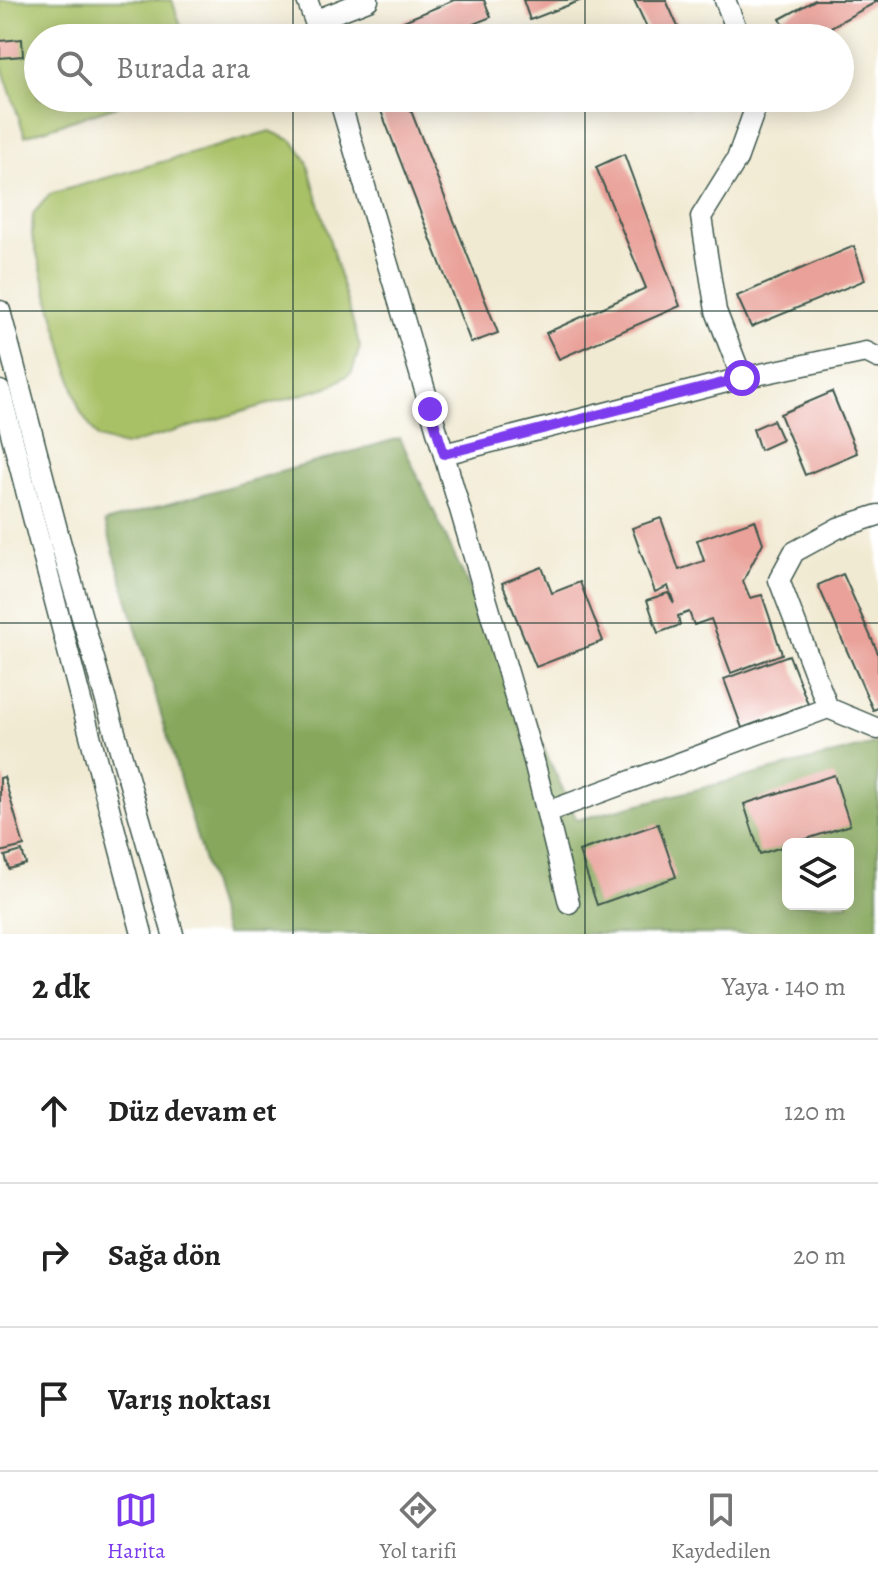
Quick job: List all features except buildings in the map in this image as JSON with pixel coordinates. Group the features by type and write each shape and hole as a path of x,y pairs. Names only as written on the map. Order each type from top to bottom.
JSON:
{"street":[{"path":"307,0 316,24"},
{"path":"327,24 368,0"},
{"path":"725,0 734,24"},
{"path":"343,112 547,812 569,903"},
{"path":"742,378 716,311 701,217 737,159 754,112"},
{"path":"0,311 60,541 173,934"},
{"path":"444,454 742,378 866,352 878,358"},
{"path":"0,391 142,934"},
{"path":"828,708 779,580 794,552 838,528 878,515"},
{"path":"547,812 828,708 878,729"}],"green space":[{"path":"0,0 172,0 180,24 24,24 24,112 98,112 25,136 0,61"},
{"path":"270,131 293,141 307,161 360,347 352,372 331,386 124,446 98,438 80,411 32,236 33,214 50,194"},
{"path":"400,438 577,820 878,743 878,934 225,934 105,522"}],"route":[{"path":"430,409 444,454 742,378"}]}
